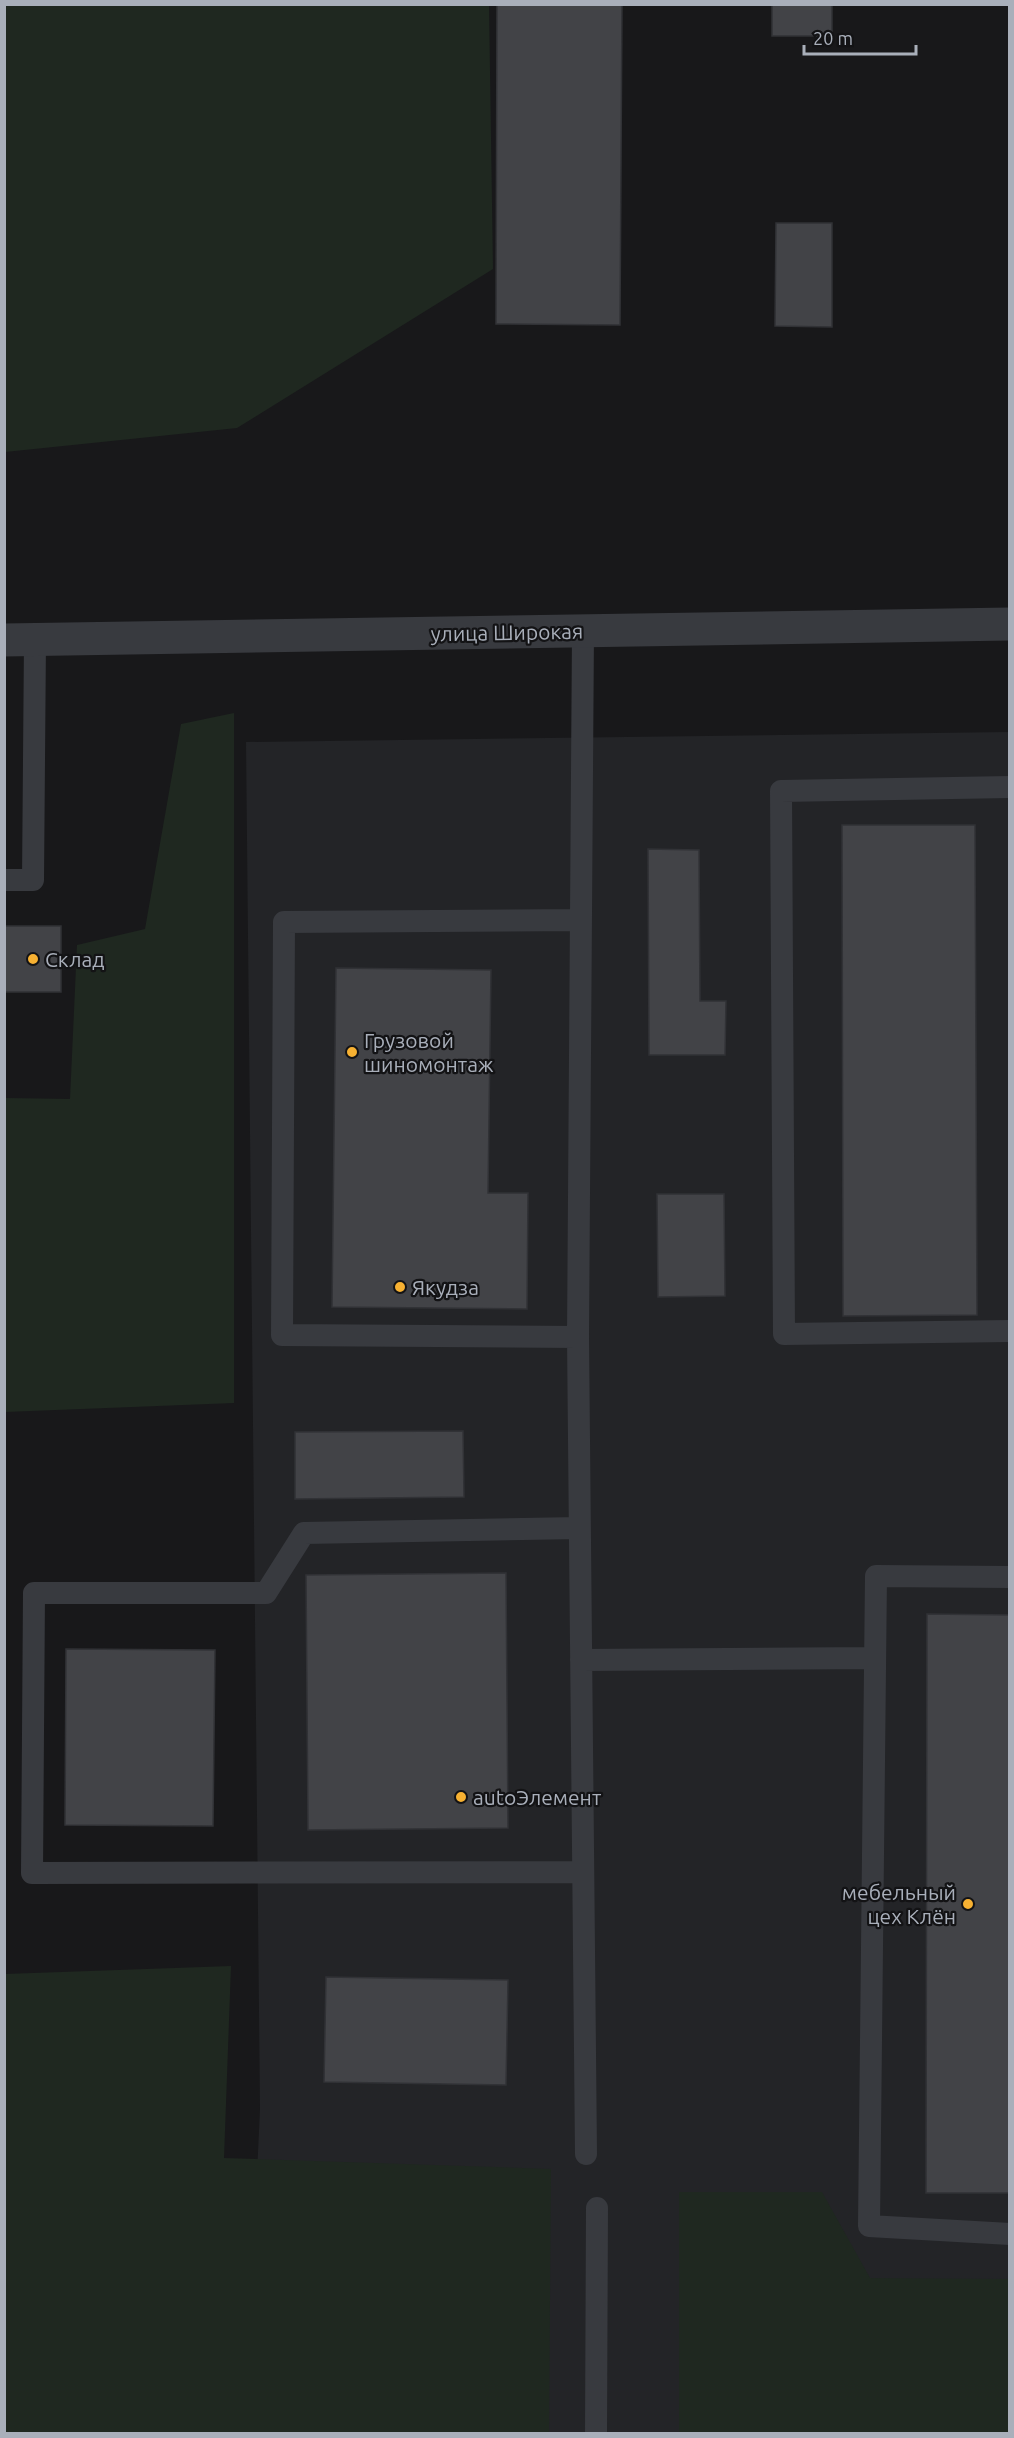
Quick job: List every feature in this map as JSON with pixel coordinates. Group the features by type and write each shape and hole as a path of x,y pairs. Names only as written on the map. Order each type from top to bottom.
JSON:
{"street":[{"name":"улица Широкая","path":"20,640 1010,624"}],"lane":[{"path":"583,631 578,1337 586,2154"},
{"path":"4,880 33,880 20,640"},
{"path":"1010,787 781,791 784,1334 1010,1331"},
{"path":"578,1337 282,1335 284,922 581,920"},
{"path":"579,1528 304,1533 266,1593 34,1593 32,1873 583,1872"},
{"path":"1010,1577 876,1576 869,2226 1010,2234"},
{"path":"581,1660 875,1658"},
{"path":"596,2433 597,2208"}],"shaded area":[{"path":"5,4 489,5 493,269 237,428 5,452"},
{"path":"234,713 234,1403 5,1412 5,1098 70,1099 77,945 145,929 181,724"},
{"path":"1009,732 1009,2433 245,2434 260,2109 246,742"},
{"path":"231,1966 224,2158 551,2169 549,2433 5,2433 5,1974"},
{"path":"679,2192 822,2192 870,2278 1009,2279 1009,2433 679,2433"}],"building":[{"path":"497,4 622,4 620,325 496,324"},
{"path":"772,4 832,4 832,36 772,36"},
{"path":"776,223 832,223 832,327 775,326"},
{"path":"842,825 975,825 977,1315 843,1316"},
{"path":"648,849 699,850 700,1001 726,1001 725,1055 649,1055"},
{"name":"Склад","path":"4,926 61,926 61,992 4,992"},
{"path":"336,968 491,970 488,1193 528,1193 527,1309 332,1307"},
{"path":"657,1194 724,1194 725,1296 658,1297"},
{"path":"463,1431 464,1497 295,1499 295,1432"},
{"path":"506,1573 508,1828 308,1830 306,1575"},
{"name":"мебельный цех Клён","path":"927,1614 1010,1615 1010,2193 926,2193"},
{"path":"66,1649 215,1650 213,1826 65,1825"},
{"path":"326,1977 508,1980 506,2085 324,2082"}],"place":[{"name":"Склад","path":"33,959"},
{"name":"Грузовой шиномонтаж","path":"352,1052"},
{"name":"Якудза","path":"400,1287"},
{"name":"autoЭлемент","path":"461,1797"},
{"name":"мебельный цех Клён","path":"968,1904"}]}
